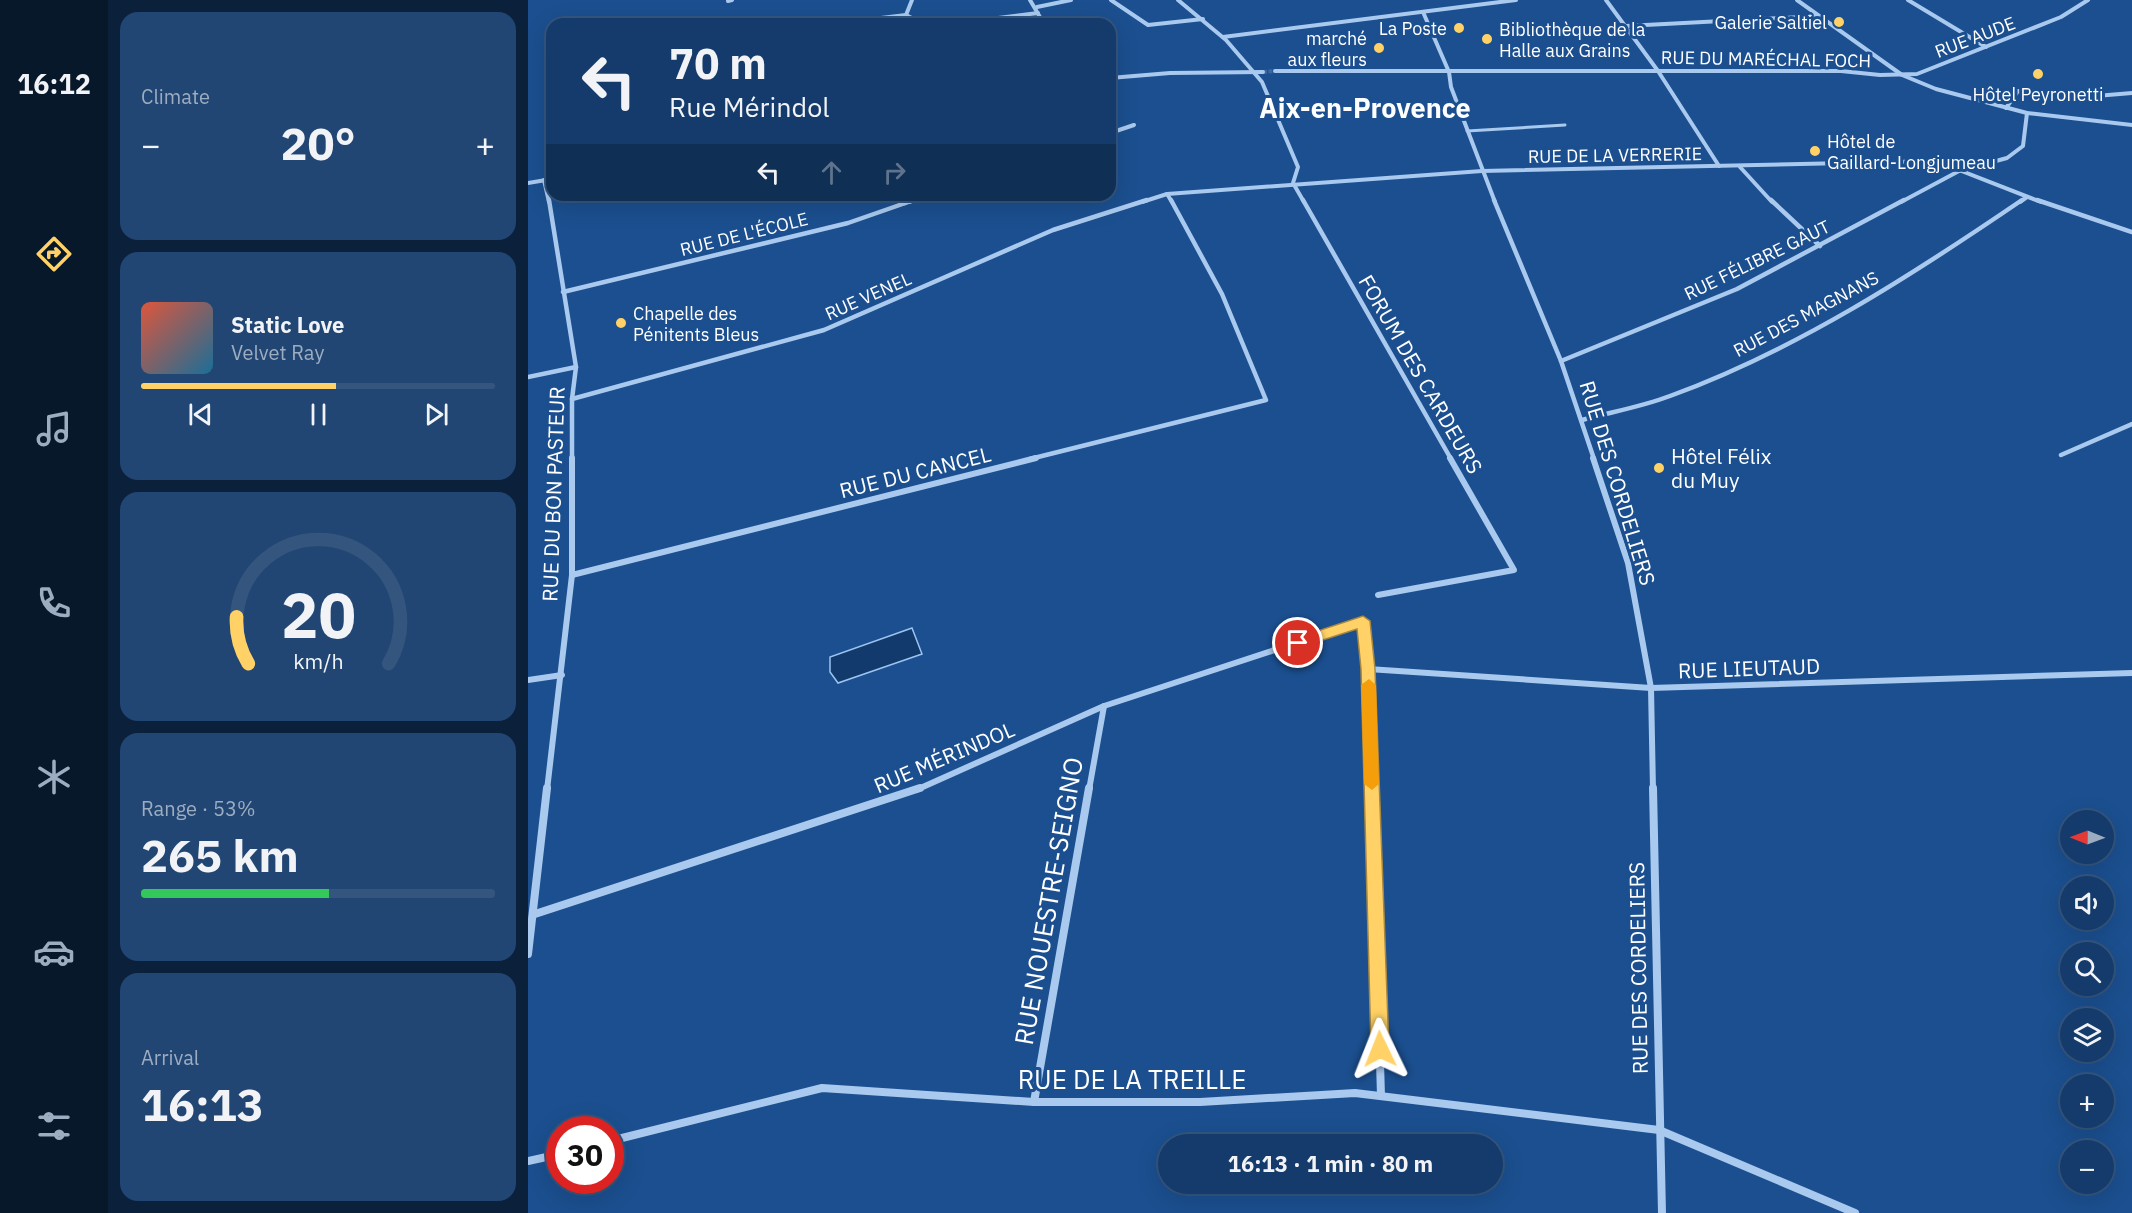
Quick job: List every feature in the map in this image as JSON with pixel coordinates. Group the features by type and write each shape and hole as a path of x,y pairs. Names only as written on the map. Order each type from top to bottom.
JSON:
{"street":[{"path":"906,15 912,0"},
{"path":"1030,0 1041,18"},
{"path":"1036,7 1071,0"},
{"path":"1111,0 1148,25 1203,19"},
{"name":"FORUM DES CARDEURS","path":"1178,0 1223,37 1262,82 1298,167 1293,183 1514,570 1378,595"},
{"path":"1223,37 1516,0"},
{"path":"1606,0 1658,71 1719,166"},
{"path":"1797,0 1902,75 1936,89 2026,113 2132,125"},
{"path":"1908,0 1986,47"},
{"name":"RUE AUDE","path":"1902,75 1917,74 2061,17 2088,0"},
{"name":"RUE DES CORDELIERS","path":"1424,12 1449,72 1451,87 1482,171 1561,361 1628,563 1651,688 1662,1213"},
{"path":"998,18 1038,13"},
{"path":"881,18 906,15 912,18"},
{"path":"1626,26 1821,16"},
{"name":"RUE DU MARÉCHAL FOCH","path":"1275,71 1840,71 1902,75"},
{"path":"1116,78 1170,73 1263,72"},
{"path":"2006,108 2018,91 2084,96 2132,93"},
{"path":"1959,171 2007,158 2023,146 2026,113"},
{"path":"1116,131 1134,125"},
{"name":"RUE DE LA VERRERIE","path":"1167,194 1482,171 1740,167 1936,160 2027,197 2132,232"},
{"path":"1740,167 1778,208 1820,246"},
{"name":"RUE FÉLIBRE GAUT","path":"1561,361 1737,289 1959,171"},
{"path":"528,183 544,180"},
{"name":"RUE DU BON PASTEUR","path":"544,180 546,188"},
{"name":"RUE VENEL","path":"572,399 825,330 1053,230 1167,194"},
{"name":"RUE DU CANCEL","path":"572,575 1266,400 1249,355 1195,240 1167,194"},
{"name":"RUE DES MAGNANS","path":"1582,420 1668,397 1743,365 1864,300 1973,234 2027,197"},
{"name":"RUE DU BON PASTEUR","path":"528,954 572,575 572,399 576,367 549,201"},
{"name":"RUE DE L'ÉCOLE","path":"563,292 848,223 911,201"},
{"path":"528,377 576,367"},
{"path":"2061,455 2132,424"},
{"name":"RUE MÉRINDOL","path":"531,915 903,796 1104,706 1363,621 1368,669"},
{"path":"1368,669 1381,1096"},
{"name":"RUE LIEUTAUD","path":"1368,669 1651,688 2132,674"},
{"path":"528,680 562,675"},
{"name":"RUE NOUESTRE-SEIGNO","path":"1034,1102 1104,706"},
{"name":"RUE DE LA TREILLE","path":"624,1138 822,1088 1034,1102 1200,1102 1355,1093 1659,1130 1855,1213"},
{"path":"528,1161 546,1157"}],"lane":[{"path":"1467,131 1565,125"}],"water":[{"path":"912,628 922,654 838,683 830,672 830,657"}],"tunnel":[{"path":"1263,72 1275,71"}],"slow traffic":[{"path":"1369,685 1372,784"}],"place":[{"name":"Galerie Saltiel","path":"1839,22"},
{"name":"La Poste","path":"1459,28"},
{"name":"Bibliothèque de la Halle aux Grains","path":"1487,39"},
{"name":"marché aux fleurs","path":"1379,48"},
{"name":"Hôtel Peyronetti","path":"2038,74"},
{"name":"Hôtel de Gaillard-Longjumeau","path":"1815,151"},
{"name":"Chapelle des Pénitents Bleus","path":"621,323"},
{"name":"Hôtel Félix du Muy","path":"1659,468"}],"district":[{"name":"Aix-en-Provence","path":"1365,107"}],"route":[{"path":"1298,643 1363,621 1368,669 1380,1049"}]}
